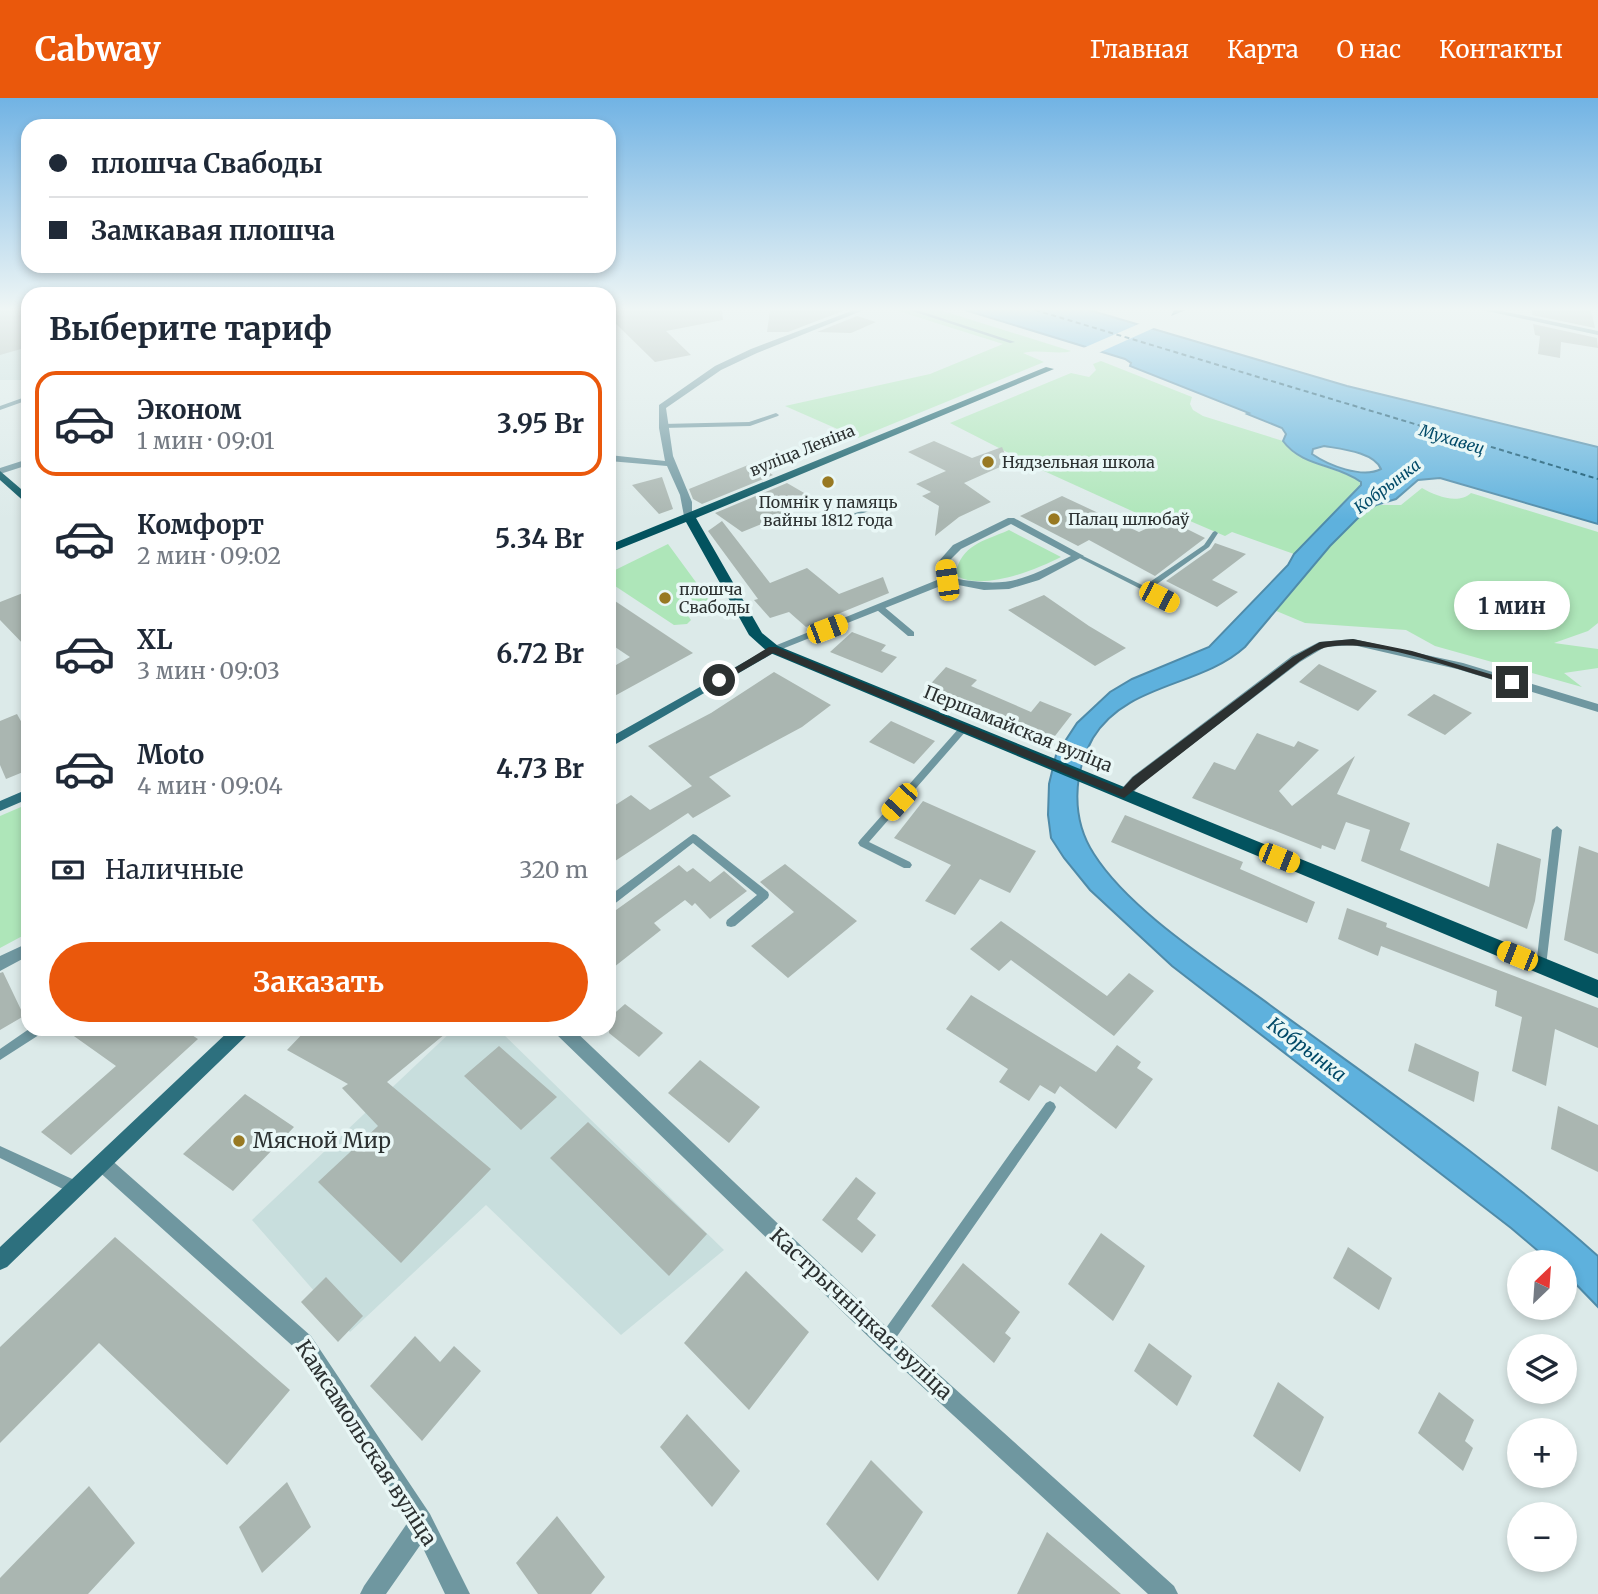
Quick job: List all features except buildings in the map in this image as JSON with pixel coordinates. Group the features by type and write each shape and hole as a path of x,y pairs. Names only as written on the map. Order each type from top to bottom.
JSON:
{"main road":[{"name":"вуліца Леніна","path":"616,546 1023,380"},
{"path":"0,472 21,494"},
{"path":"616,740 773,649 755,635 689,516"},
{"name":"Першамайская вуліца","path":"773,649 1598,989"},
{"path":"0,806 21,797"},
{"path":"0,1260 235,1036"}],"street":[{"path":"689,516 689,503 671,464 662,426 662,407 701,380"},
{"path":"616,459 671,464"},
{"path":"0,472 21,464"},
{"path":"947,580 944,561 957,547 1011,520 1079,556"},
{"path":"773,649 947,580 984,587 1009,586 1035,578 1079,556"},
{"path":"1124,794 1137,780 1296,659 1323,644 1353,642 1409,653 1598,708"},
{"path":"0,964 21,953"},
{"name":"Кастрычніцкая вуліца","path":"569,1036 886,1340 1166,1594"},
{"name":"Камсамольская вуліца","path":"102,1163 304,1343 422,1522 458,1594"},
{"path":"372,1594 422,1522"}],"lane":[{"path":"0,408 21,400"},
{"path":"662,426 750,424 776,415"},
{"path":"814,528 869,510"},
{"path":"1145,589 1207,546 1215,533"},
{"path":"1079,556 1174,604"},
{"path":"880,608 911,634"},
{"path":"907,866 863,843 963,729"},
{"path":"1541,966 1557,830"},
{"path":"616,897 693,838 764,895 731,923"},
{"path":"0,1055 28,1036"},
{"path":"886,1340 1050,1107"},
{"path":"0,1152 76,1188"}],"shaded area":[{"path":"447,1036 505,1036 724,1250 621,1335 486,1205 350,1332 252,1220"}],"green space":[{"path":"904,380 1000,380 858,438 785,406"},
{"path":"1055,380 1149,380 1192,397 1190,404 1193,410 1203,416 1283,441 1317,464 1357,478 1361,485 1294,554 1232,532 1225,536 1169,512 1154,521 1044,471 950,423"},
{"path":"1422,488 1453,499 1466,497 1471,493 1598,532 1598,623 1588,631 1554,643 1598,649 1598,668 1564,673 1582,687 1435,646 1406,630 1305,623 1274,610 1330,546 1368,509 1376,505 1401,505"},
{"path":"1009,530 1061,557 1023,573 994,580 966,580 955,575 963,557 974,545"},
{"path":"668,544 709,600 686,613 691,620 687,624 674,625 616,587 616,570"},
{"path":"21,807 21,937 0,948 0,816"}],"water":[{"path":"1165,380 1326,380 1598,447 1598,524 1440,478 1418,480 1396,499 1376,505 1359,517 1330,546 1245,647 1207,670 1124,706 1107,720 1086,752 1077,796 1081,826 1094,854 1129,896 1151,916 1200,955 1519,1189 1598,1256 1598,1307 1577,1285 1577,1250 1537,1250 1172,966 1090,890 1051,838 1048,815 1049,784 1056,755 1077,723 1110,692 1132,679 1209,647 1361,485 1361,482 1352,476 1300,456 1283,441 1286,434 1282,428 1247,414 1249,413","holes":["1324,446 1364,455 1381,469 1355,472 1312,454 1313,449"]}],"ferry route":[{"path":"1268,380 1598,479"}],"place":[{"name":"Нядзельная школа","path":"988,462"},
{"name":"Помнік у памяць вайны 1812 года","path":"828,482"},
{"name":"Палац шлюбаў","path":"1054,519"},
{"name":"плошча Свабоды","path":"665,598"},
{"name":"Мясной Мир","path":"239,1141"}],"route":[{"path":"719,680 773,649 1124,794 1137,780 1296,659 1323,644 1353,642 1409,653 1512,682"}],"water label":[{"name":"Мухавец","path":"1452,439"},
{"name":"Кобрынка","path":"1387,486"},
{"name":"Кобрынка","path":"1307,1049"}]}
